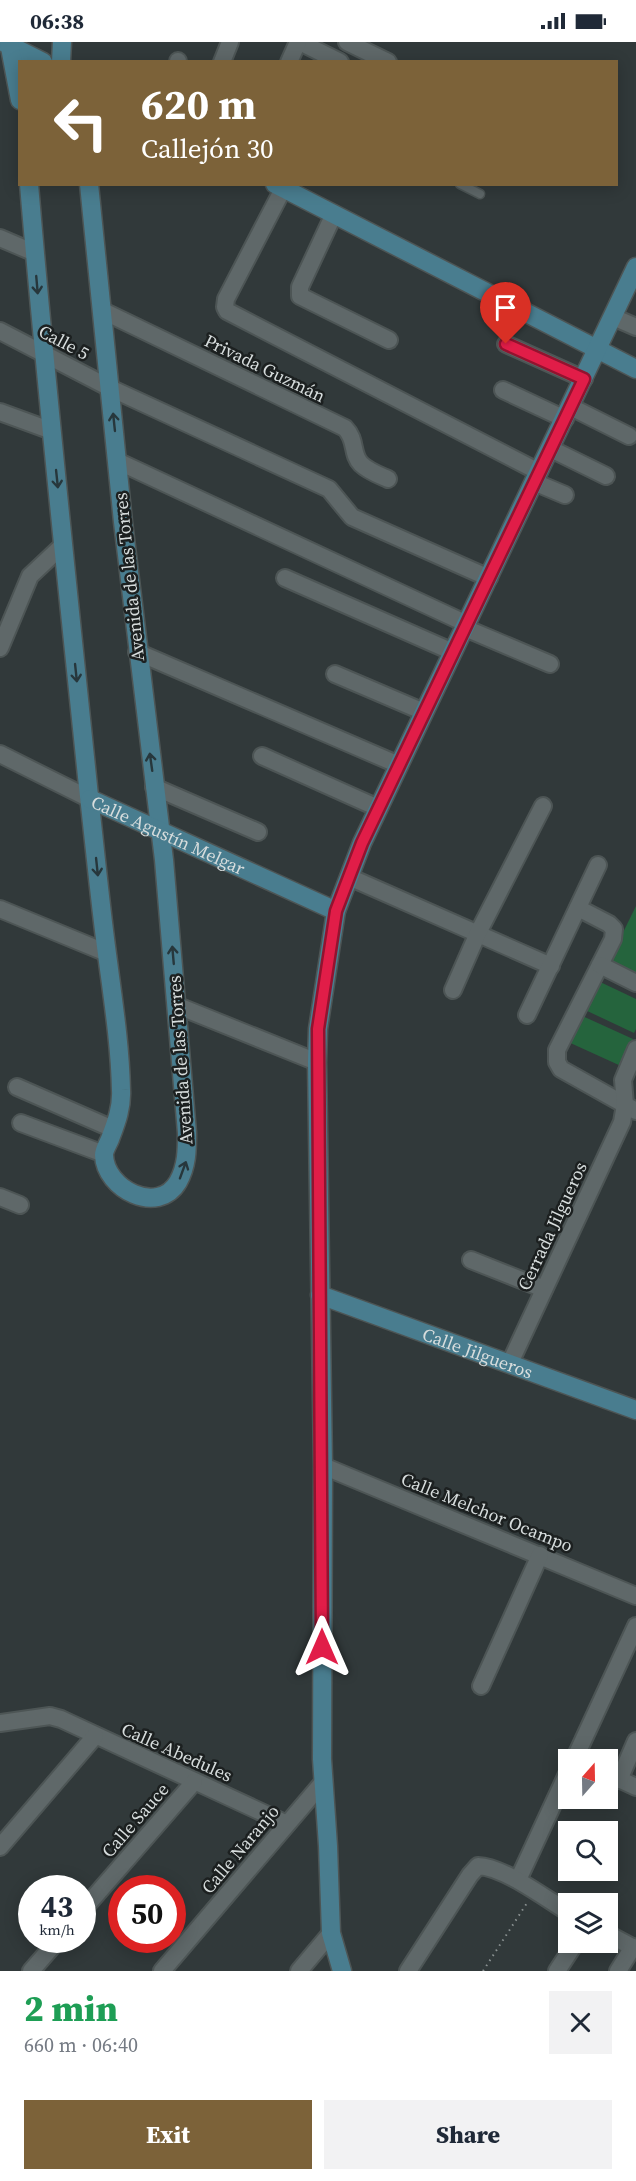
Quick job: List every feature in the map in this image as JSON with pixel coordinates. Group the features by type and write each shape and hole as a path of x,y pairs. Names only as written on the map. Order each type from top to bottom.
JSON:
{"main road":[{"path":"61,60 62,42"},
{"path":"5,45 39,60"},
{"path":"5,45 18,93"},
{"path":"29,186 43,353 90,799 107,953 119,1034 122,1095 120,1111 104,1154"},
{"name":"Avenida de las Torres","path":"89,186 137,652 160,832 188,1132 186,1163 177,1184 166,1194 149,1198 124,1189 109,1171 104,1154"},
{"path":"279,187 636,369"},
{"path":"342,1971 331,1933 324,1780 317,1062 318,1029 336,911 378,808 634,277"},
{"name":"Calle Agustín Melgar","path":"90,799 336,911"},
{"name":"Calle Jilgueros","path":"320,1295 510,1362 636,1410"}],"street":[{"path":"223,60 230,42"},
{"path":"290,60 299,42 336,60"},
{"path":"347,42 384,60"},
{"path":"279,187 226,299 225,308 537,477 565,495"},
{"path":"334,214 300,287 300,296 389,340"},
{"path":"0,238 35,253"},
{"name":"Privada Guzmán","path":"103,311 345,428 352,435 357,458 362,465 388,479"},
{"path":"613,317 636,327"},
{"name":"Calle 5","path":"0,331 110,388 329,489 352,517 489,578"},
{"path":"506,344 584,379"},
{"path":"503,390 629,436"},
{"path":"0,412 52,431"},
{"path":"551,448 606,476"},
{"path":"117,461 549,664"},
{"path":"0,648 30,576 63,544"},
{"path":"285,578 453,652"},
{"path":"137,652 399,765"},
{"path":"335,674 424,712"},
{"name":"Calle Agustín Melgar","path":"0,754 90,799"},
{"path":"262,756 378,808"},
{"path":"154,787 258,832"},
{"path":"453,990 478,933 543,806"},
{"path":"527,1015 598,865"},
{"path":"349,877 551,966"},
{"path":"578,908 609,924 614,929 613,939 557,1050 557,1062 561,1069 631,1108"},
{"path":"0,910 107,953"},
{"path":"600,965 636,983"},
{"path":"178,1006 317,1062"},
{"name":"Cerrada Jilgueros","path":"510,1362 622,1122 631,1108 623,1080 636,1049"},
{"path":"16,1087 113,1129"},
{"path":"21,1123 104,1154"},
{"path":"0,1197 20,1205"},
{"path":"471,1260 544,1289"},
{"name":"Calle Melchor Ocampo","path":"322,1466 636,1596"},
{"path":"481,1686 540,1555"},
{"path":"579,1749 636,1626"},
{"name":"Calle Abedules","path":"0,1724 50,1716 61,1719 287,1824"},
{"path":"0,1847 95,1736"},
{"path":"618,1769 636,1741"},
{"path":"618,1779 636,1787"},
{"name":"Calle Naranjo","path":"162,1971 324,1780"},
{"name":"Calle Sauce","path":"96,1895 194,1782"},
{"path":"518,1880 558,1794"},
{"path":"408,1971 478,1866 491,1868 518,1880 558,1906"},
{"path":"299,1971 331,1933"},
{"path":"618,1939 634,1948 618,1971"},
{"path":"31,1971 47,1953"},
{"path":"557,1971 569,1953"}],"lane":[{"path":"464,186 480,194"}],"path":[{"path":"483,1971 535,1891"}],"green space":[{"path":"636,906 636,974 609,961"},
{"path":"596,980 636,999 634,1033 583,1009"},
{"path":"578,1014 633,1039 621,1066 566,1041"}],"route":[{"path":"322,1647 318,1029 336,911 362,843 584,379 506,344"}]}
